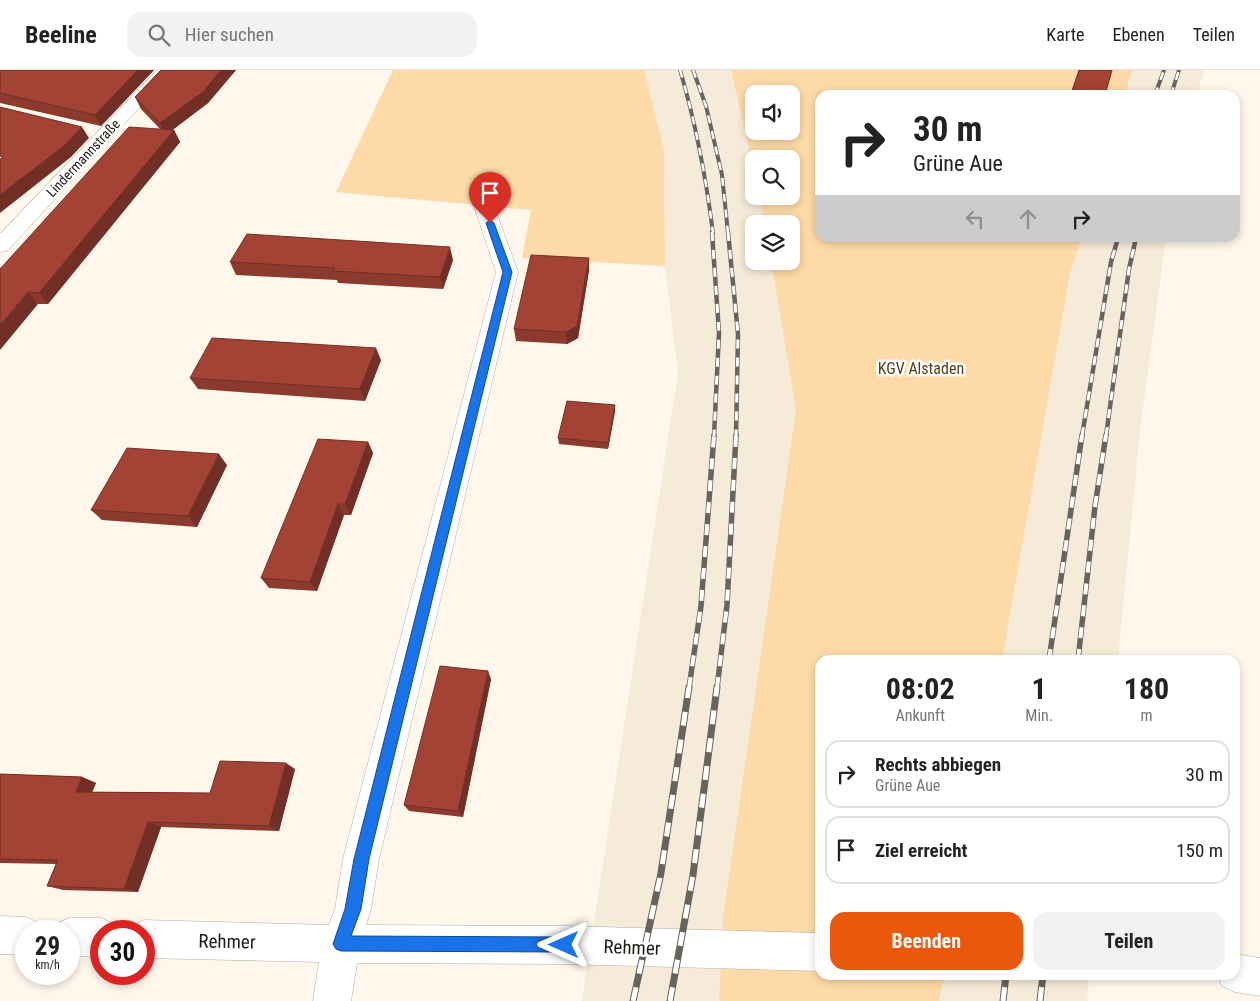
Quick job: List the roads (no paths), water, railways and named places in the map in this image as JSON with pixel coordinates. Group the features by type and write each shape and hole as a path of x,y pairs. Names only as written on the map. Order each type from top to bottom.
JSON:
{"street":[{"name":"Lindermannstraße","path":"0,246 166,70"},
{"path":"86,130 105,134"},
{"path":"332,1001 341,944 353,909 361,859 507,272 484,206"},
{"path":"0,935 15,936"},
{"name":"Rehmer","path":"155,938 341,944 564,945 815,952"},
{"path":"1240,974 1260,977"}],"railway":[{"path":"680,70 700,151 713,233"},
{"path":"693,70 706,106 722,175 728,233"},
{"path":"1157,90 1164,70"},
{"path":"1173,90 1179,70"},
{"path":"712,232 719,333 714,436"},
{"path":"728,232 738,334 736,436"},
{"path":"1082,436 1111,262 1117,242"},
{"path":"1106,436 1129,269 1135,242"},
{"path":"689,688 701,606 714,435"},
{"path":"717,688 727,605 736,435"},
{"path":"1050,655 1082,435"},
{"path":"1079,655 1095,506 1106,435"},
{"path":"633,1001 661,873 689,687"},
{"path":"670,1001 693,875 717,687"},
{"path":"1003,1001 1005,980"},
{"path":"1040,1001 1042,980"}],"park label":[{"name":"KGV Alstaden","path":"921,368"}]}
